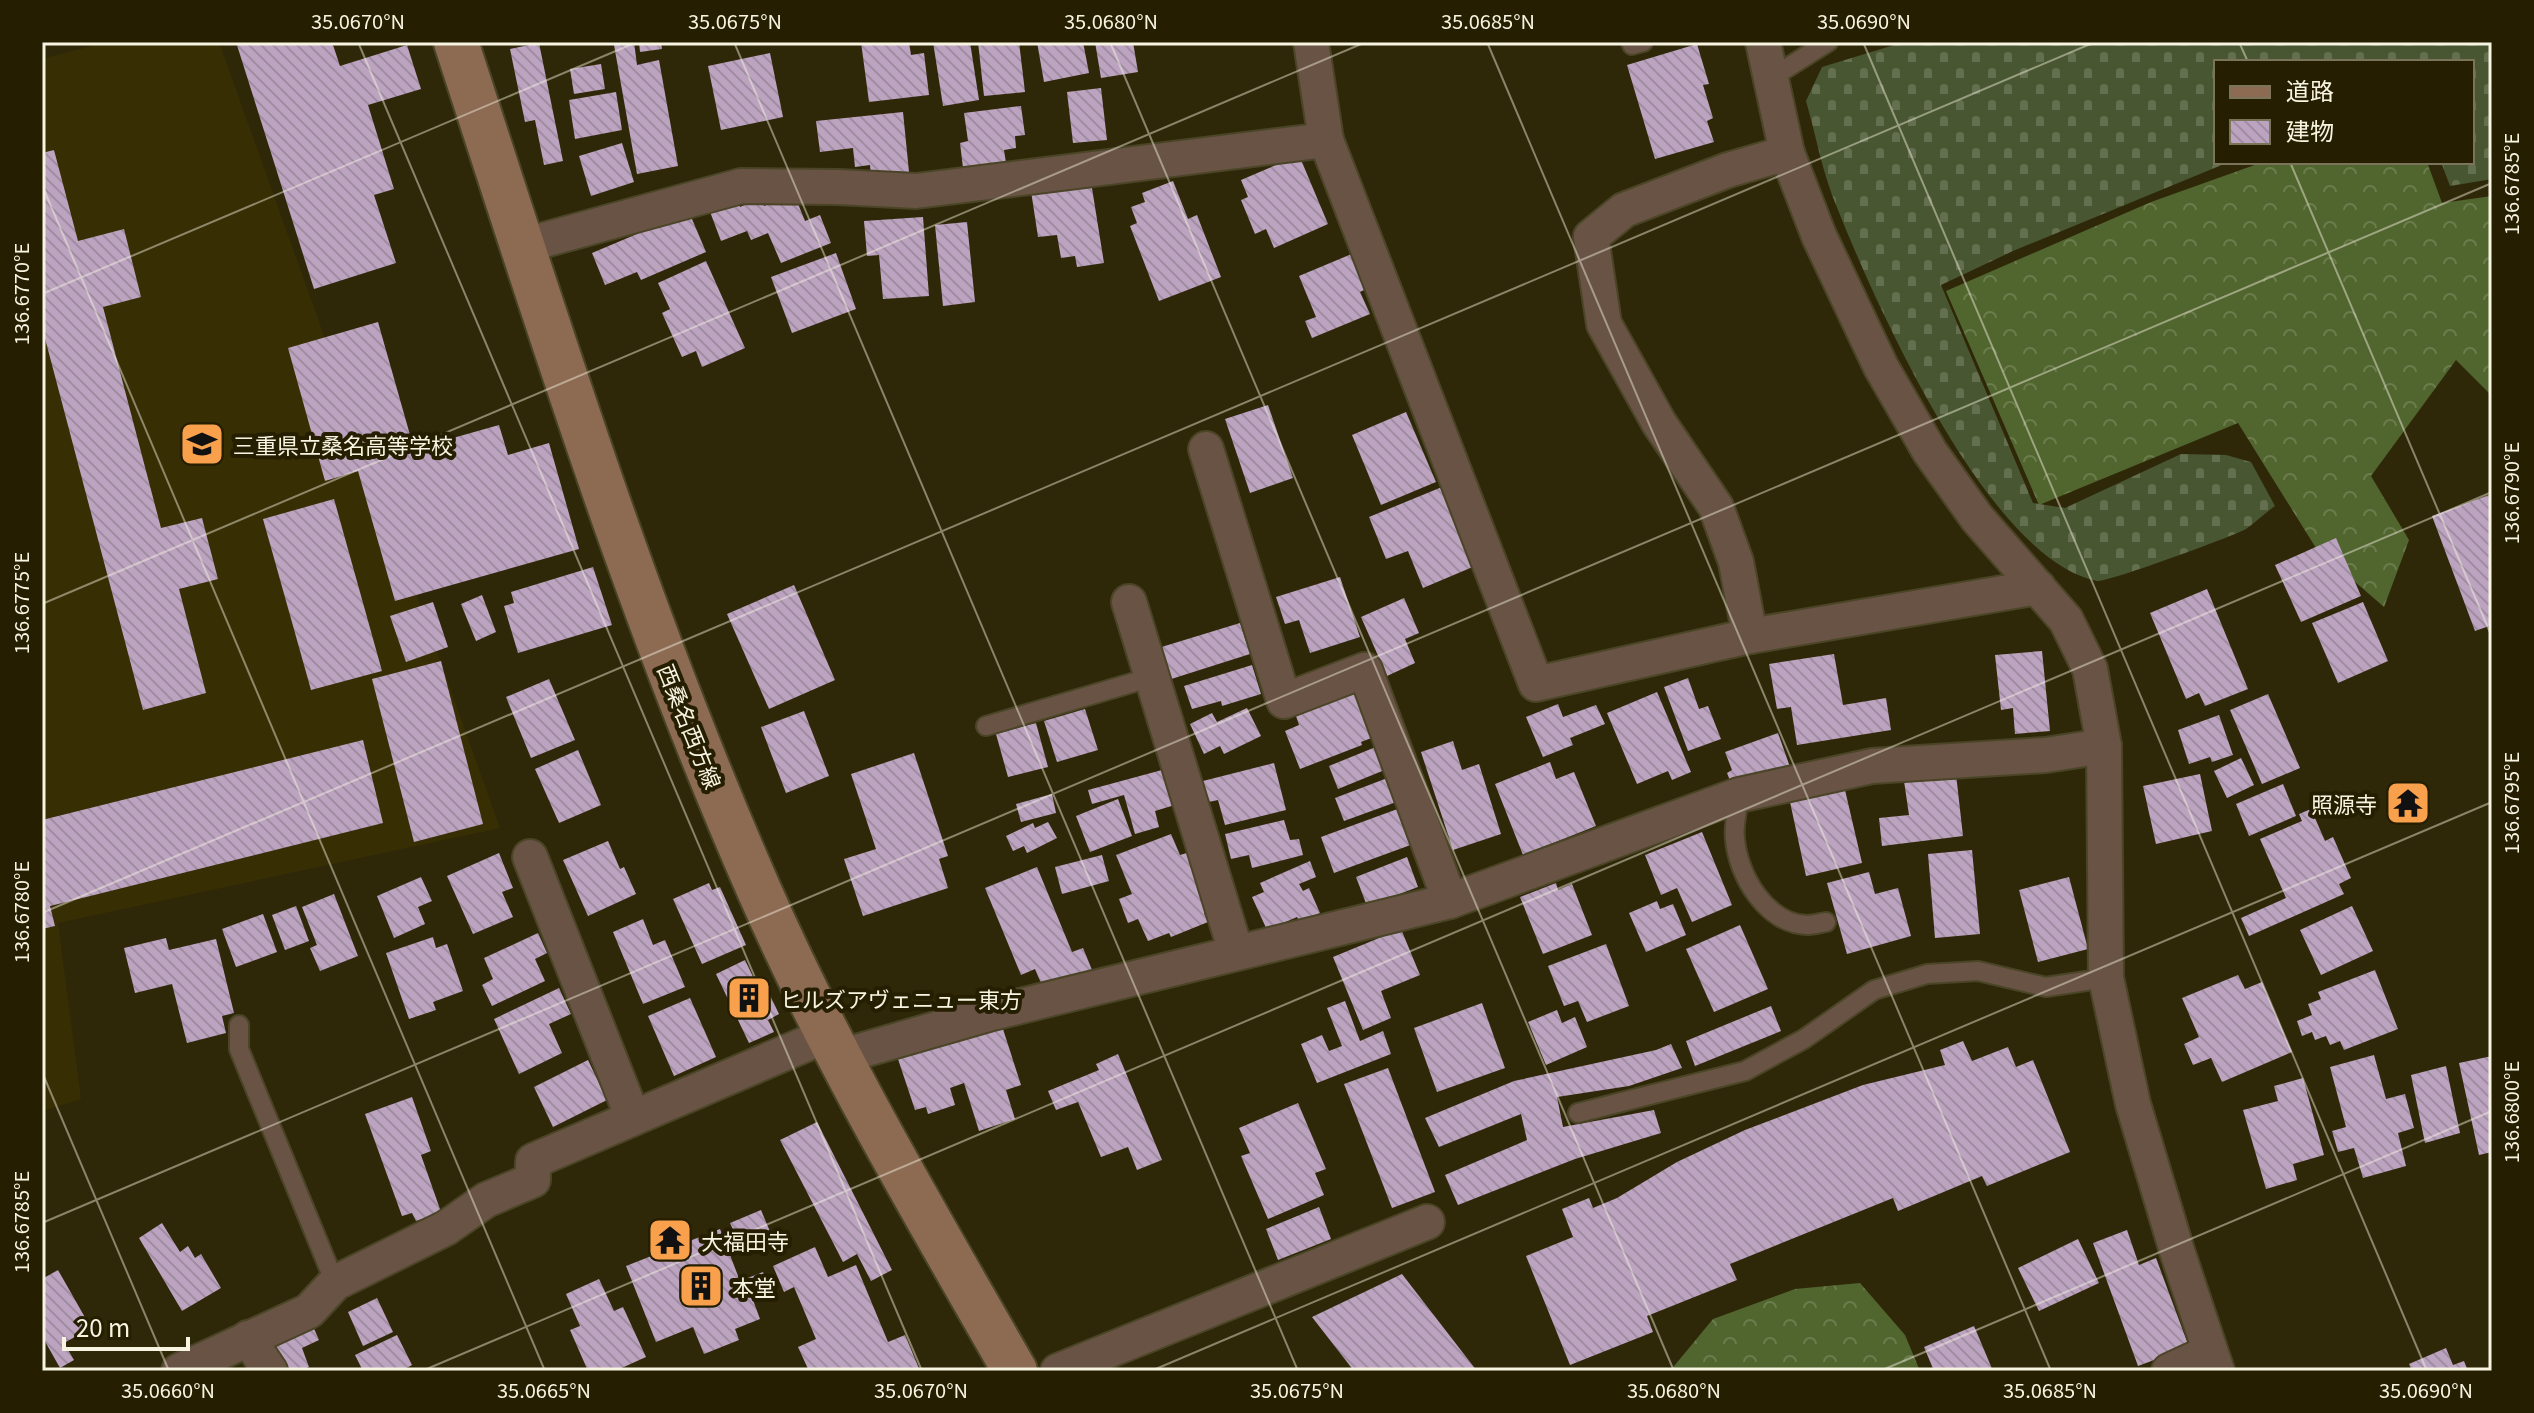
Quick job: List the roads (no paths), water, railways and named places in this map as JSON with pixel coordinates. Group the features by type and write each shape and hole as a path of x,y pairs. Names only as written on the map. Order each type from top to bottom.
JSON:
{"street":[{"name":"西桑名西方線","path":"456,42 592,458 670,677 759,891 876,1129 1015,1371"},
{"path":"1311,42 1326,140 1536,684 1750,636 2038,587"},
{"path":"1763,42 1787,153 1819,236 1881,367 1930,452 1977,518 2066,620 2090,669 2104,746 2106,978 2133,1104 2213,1362 2169,1371"},
{"path":"522,246 741,186 916,191 1326,140"},
{"path":"1750,636 1736,562 1716,507 1659,423 1604,324 1591,237 1624,210 1728,170 1787,153"},
{"path":"1206,449 1284,701 1365,670 1450,901"},
{"path":"1129,602 1236,952"},
{"path":"179,1371 309,1311 335,1283 446,1228 486,1200 533,1180 533,1161 633,1118 833,1046 992,1013 1450,901 1739,795 1872,766 2046,755 2104,746"},
{"path":"530,857 633,1118"},
{"path":"1058,1371 1427,1222"},
{"path":"248,1338 270,1371"}],"lane":[{"path":"1631,42 1632,45 1643,42"},
{"path":"1771,78 1828,42"},
{"path":"986,726 1152,677"},
{"path":"1739,795 1735,839 1743,870 1759,900 1780,918 1806,925 1826,922"},
{"path":"1578,1113 1745,1071 1804,1039 1874,990 1927,974 1978,971 2046,987 2106,978"},
{"path":"239,1025 239,1049 335,1283"}],"place":[{"name":"三重県立桑名高等学校","path":"202,444"},
{"name":"照源寺","path":"2408,803"},
{"name":"ヒルズアヴェニュー東方","path":"749,998"},
{"name":"大福田寺","path":"670,1240"},
{"name":"本堂","path":"701,1286"}]}
